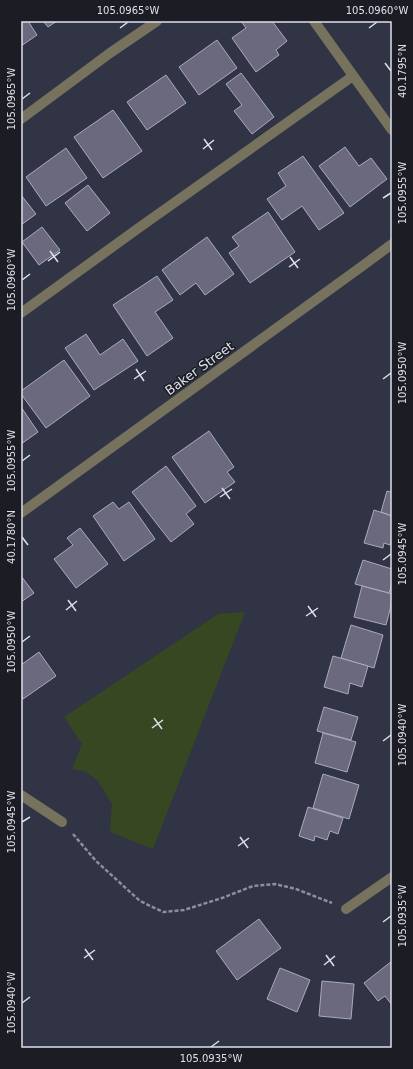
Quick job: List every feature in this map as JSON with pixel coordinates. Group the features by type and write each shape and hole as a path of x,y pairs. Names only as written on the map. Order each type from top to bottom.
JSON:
{"street":[{"path":"21,119 110,53 157,21"},
{"path":"314,21 392,130"},
{"path":"21,313 353,76"},
{"name":"Baker Street","path":"21,513 392,244"},
{"path":"21,794 62,822"},
{"path":"346,909 392,877"}],"path":[{"path":"62,822 96,861 140,901 163,912 184,910 253,886 275,884 296,889 346,909"}],"green space":[{"path":"245,612 153,849 110,832 112,804 98,781 85,771 72,769 82,744 64,717 218,614"}],"building":[{"path":"21,21 28,21 37,35 21,46"},
{"path":"43,21 57,21 48,27"},
{"path":"241,21 272,21 287,41 276,50 279,55 256,72 232,38 246,28"},
{"path":"217,40 237,68 199,95 179,67"},
{"path":"241,73 274,117 252,134 234,111 242,105 226,84"},
{"path":"166,75 186,103 147,130 127,102"},
{"path":"113,110 142,151 103,178 74,137"},
{"path":"345,147 359,166 371,158 387,179 350,207 319,166"},
{"path":"66,148 87,178 46,206 26,177"},
{"path":"303,156 344,213 319,230 302,206 282,220 267,199 286,186 278,173"},
{"path":"88,185 110,213 87,231 65,203"},
{"path":"21,195 36,214 21,225"},
{"path":"268,212 295,252 250,283 229,253 239,246 232,237"},
{"path":"42,227 60,250 39,265 22,242"},
{"path":"207,237 234,274 205,295 196,283 180,295 162,270"},
{"path":"157,276 173,300 155,312 173,338 147,356 113,305"},
{"path":"86,334 100,355 123,339 138,361 94,390 65,348"},
{"path":"64,360 90,396 46,428 21,394 21,391"},
{"path":"21,407 38,432 21,444"},
{"path":"209,431 234,467 227,472 235,482 205,503 172,457"},
{"path":"166,466 196,506 186,514 194,524 171,542 132,492"},
{"path":"392,489 392,516 381,512 387,491 391,492"},
{"path":"113,502 119,509 129,502 155,539 124,561 93,516"},
{"path":"374,510 392,516 392,539 390,545 384,543 383,548 364,543"},
{"path":"80,528 108,564 76,588 54,559 73,545 67,538"},
{"path":"363,560 392,569 392,584 389,593 355,584"},
{"path":"21,576 34,593 21,602"},
{"path":"362,586 392,594 392,602 386,625 354,617"},
{"path":"351,625 383,635 374,668 341,658"},
{"path":"39,652 56,676 23,699 21,696 21,665"},
{"path":"333,656 368,666 362,687 350,683 348,694 324,687"},
{"path":"324,707 358,717 351,740 317,731"},
{"path":"323,733 356,742 347,772 315,763"},
{"path":"323,774 359,785 349,819 313,808"},
{"path":"308,807 343,818 338,834 330,831 327,840 315,836 314,841 299,836"},
{"path":"259,919 281,948 237,980 216,951"},
{"path":"392,961 392,1005 385,996 378,1001 364,983"},
{"path":"280,968 310,980 297,1012 267,999"},
{"path":"322,981 354,984 351,1019 319,1016"}]}
